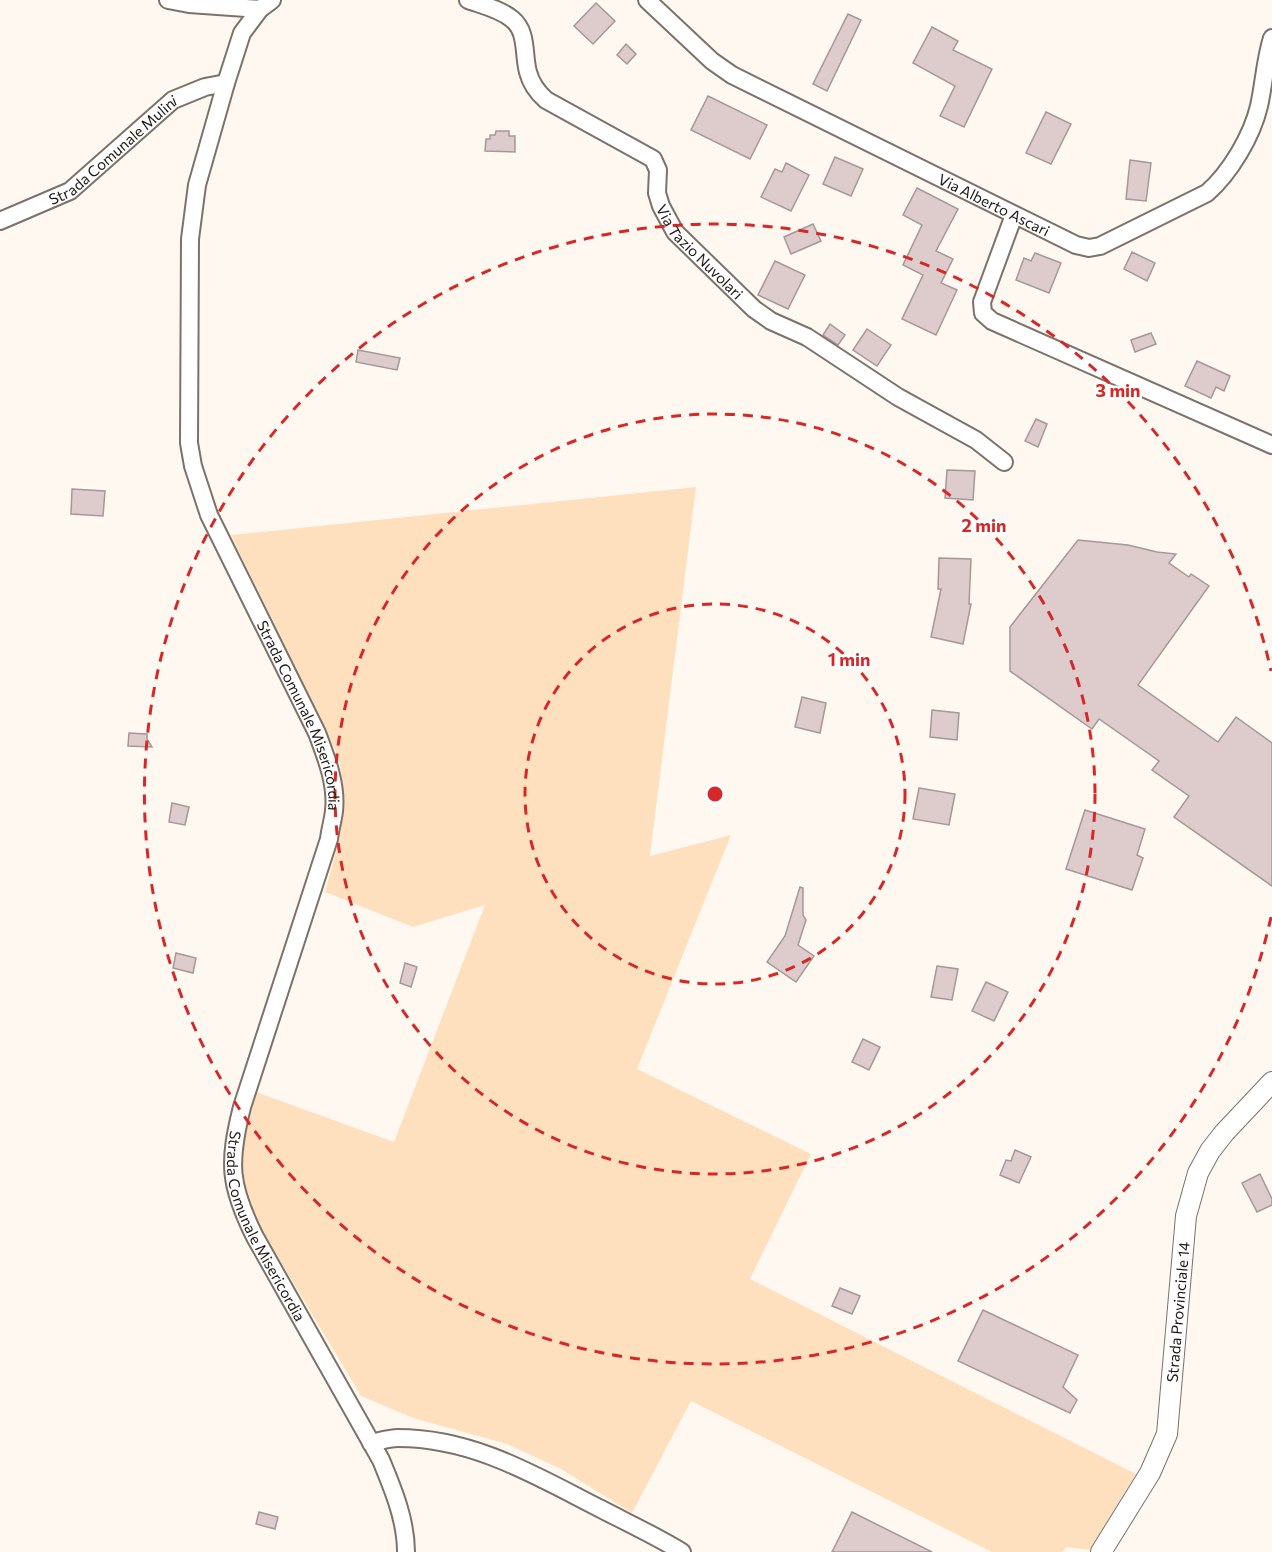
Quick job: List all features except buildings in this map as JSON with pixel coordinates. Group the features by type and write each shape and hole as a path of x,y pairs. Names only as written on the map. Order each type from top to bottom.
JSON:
{"main road":[{"name":"Strada Provinciale 14","path":"1101,1552 1150,1473 1161,1453 1167,1434 1186,1216 1198,1173 1210,1151 1224,1133 1272,1082"}],"street":[{"path":"168,0 189,4 266,5"},
{"name":"Via Tazio Nuvolari","path":"468,0 514,20 523,34 528,73 534,89 546,100 653,159 658,170 657,193 661,206 675,232 754,309 771,321 807,337 898,397 976,440 1004,462"},
{"name":"Via Alberto Ascari","path":"647,0 712,61 732,75 1014,215 1076,245 1089,248 1100,246 1207,193 1219,182 1241,149 1258,110 1272,38"},
{"name":"Strada Comunale Misericordia","path":"266,5 242,33 225,82 192,211 189,443 193,466 209,514 317,733 328,764 334,810 329,839 242,1107 234,1139 232,1166 243,1212 255,1237 381,1460 394,1490 402,1519 406,1552"},
{"name":"Strada Comunale Mulini","path":"0,221 70,190 173,100 205,87 225,82"},
{"path":"1014,215 982,302 983,313 992,321 1270,440"},
{"path":"371,1443 396,1438 432,1440 501,1458 658,1537 682,1552"}],"shaded area":[{"path":"696,487 650,856 731,835 637,1069 811,1154 750,1279 1136,1474 1090,1550 1066,1547 1063,1552 992,1552 691,1401 632,1513 561,1469 507,1444 413,1418 361,1396 254,1217 243,1183 241,1159 244,1134 256,1092 394,1142 485,905 413,927 325,892 338,841 343,809 338,756 231,535"}]}
